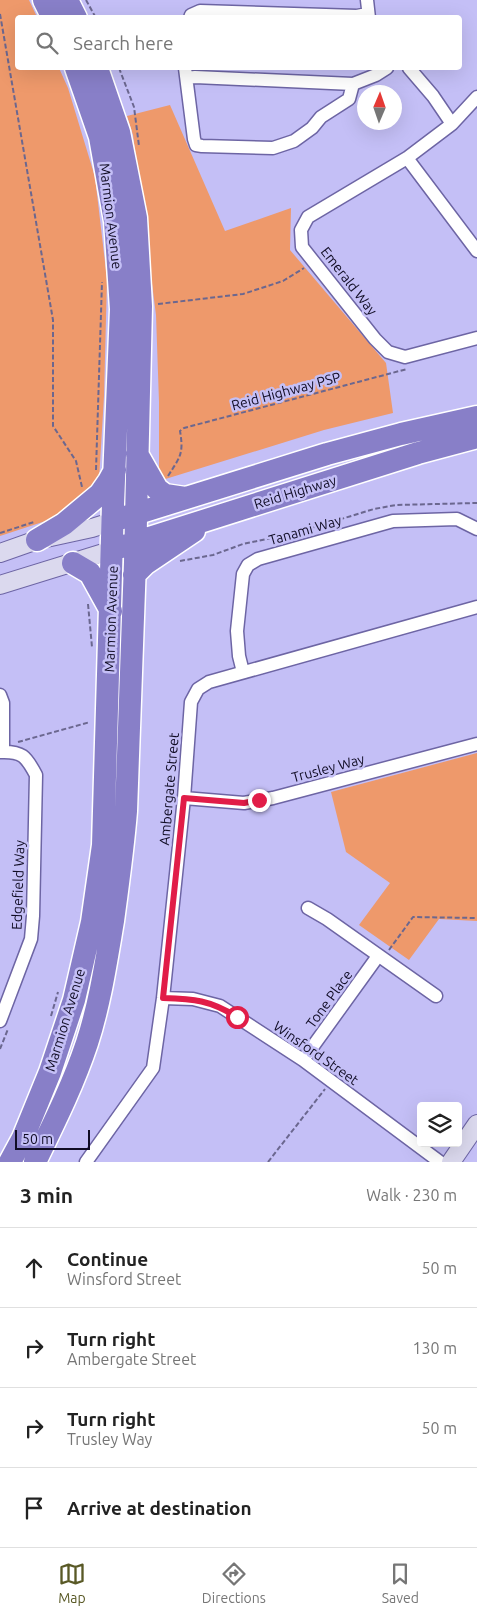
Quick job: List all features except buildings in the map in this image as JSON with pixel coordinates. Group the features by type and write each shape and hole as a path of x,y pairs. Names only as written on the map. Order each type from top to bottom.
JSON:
{"highway":[{"path":"44,0 52,15"},
{"path":"67,0 74,15"},
{"name":"Marmion Avenue","path":"10,1162 23,1138 50,1072 74,1000 92,922 104,845 114,521 105,474 122,309 115,221 100,137 77,70"},
{"name":"Marmion Avenue","path":"34,1162 56,1120 87,1043 98,1004 124,847 126,820 141,306 136,218 119,132 98,70"},
{"name":"Reid Highway","path":"114,521 370,442 477,417"},
{"name":"Reid Highway","path":"113,550 215,516 418,453 477,437"},
{"path":"137,453 157,489 165,495 185,498"},
{"path":"37,540 64,524 100,494 109,481 105,474"},
{"path":"134,575 145,564 215,516"},
{"path":"72,563 90,573 112,612"}],"main road":[{"path":"0,553 37,540 96,527 114,521"},
{"path":"0,585 113,550"},
{"path":"451,1162 477,1124"},
{"path":"462,1162 477,1143"}],"street":[{"path":"367,0 368,15"},
{"path":"191,15 200,11 326,15"},
{"path":"353,84 349,99 321,117 312,128 294,141 273,148 202,146 196,144 194,139 186,73 196,77 353,84 376,75 383,70"},
{"path":"411,70 433,96 452,124"},
{"name":"Emerald Way","path":"477,97 452,124 407,158 308,217 301,230 302,248 375,339 388,352 405,357 477,338"},
{"path":"407,158 477,251"},
{"name":"Tanami Way","path":"243,672 239,656 237,630 243,574 248,565 258,559 393,522 457,519 477,529"},
{"name":"Ambergate Street","path":"86,1162 153,1068 163,998 184,798 191,702 198,689 209,682 243,672 477,607"},
{"path":"0,695 3,703 1,752"},
{"name":"Trusley Way","path":"184,798 244,803 274,798 477,744"},
{"name":"Edgefield Way","path":"0,1021 31,939 36,774 27,758 15,752 1,752"},
{"path":"308,908 327,919 436,996"},
{"name":"Tone Place","path":"303,1060 381,957"},
{"name":"Winsford Street","path":"163,998 193,999 220,1006 303,1060 440,1162"}],"path":[{"path":"86,0 94,15"},
{"path":"0,14 54,320 53,426 76,461 82,488"},
{"path":"156,304 243,294 282,281 314,261"},
{"path":"102,277 105,474"},
{"name":"Reid Highway PSP","path":"157,489 164,482 181,455 180,431 184,428 411,368"},
{"path":"173,562 213,555 243,544 292,534 374,509 396,505 477,503"},
{"path":"88,604 92,649"},
{"path":"17,745 17,742 97,720"},
{"path":"381,957 412,917 468,916 477,918"},
{"path":"51,1016 59,989"},
{"path":"268,1162 332,1081"}],"shaded area":[{"path":"0,0 29,0 36,15 15,15 15,70 60,70 68,88 95,177 107,279 104,396 99,480 64,515 0,536"},
{"path":"170,105 225,231 291,208 290,250 386,363 393,413 324,430 159,481 156,315 133,135 127,116"},
{"path":"477,753 477,921 439,919 409,960 359,925 390,883 346,852 331,792"}],"route":[{"path":"237,1017 220,1006 193,999 163,998 184,798 244,803 259,800"}]}
